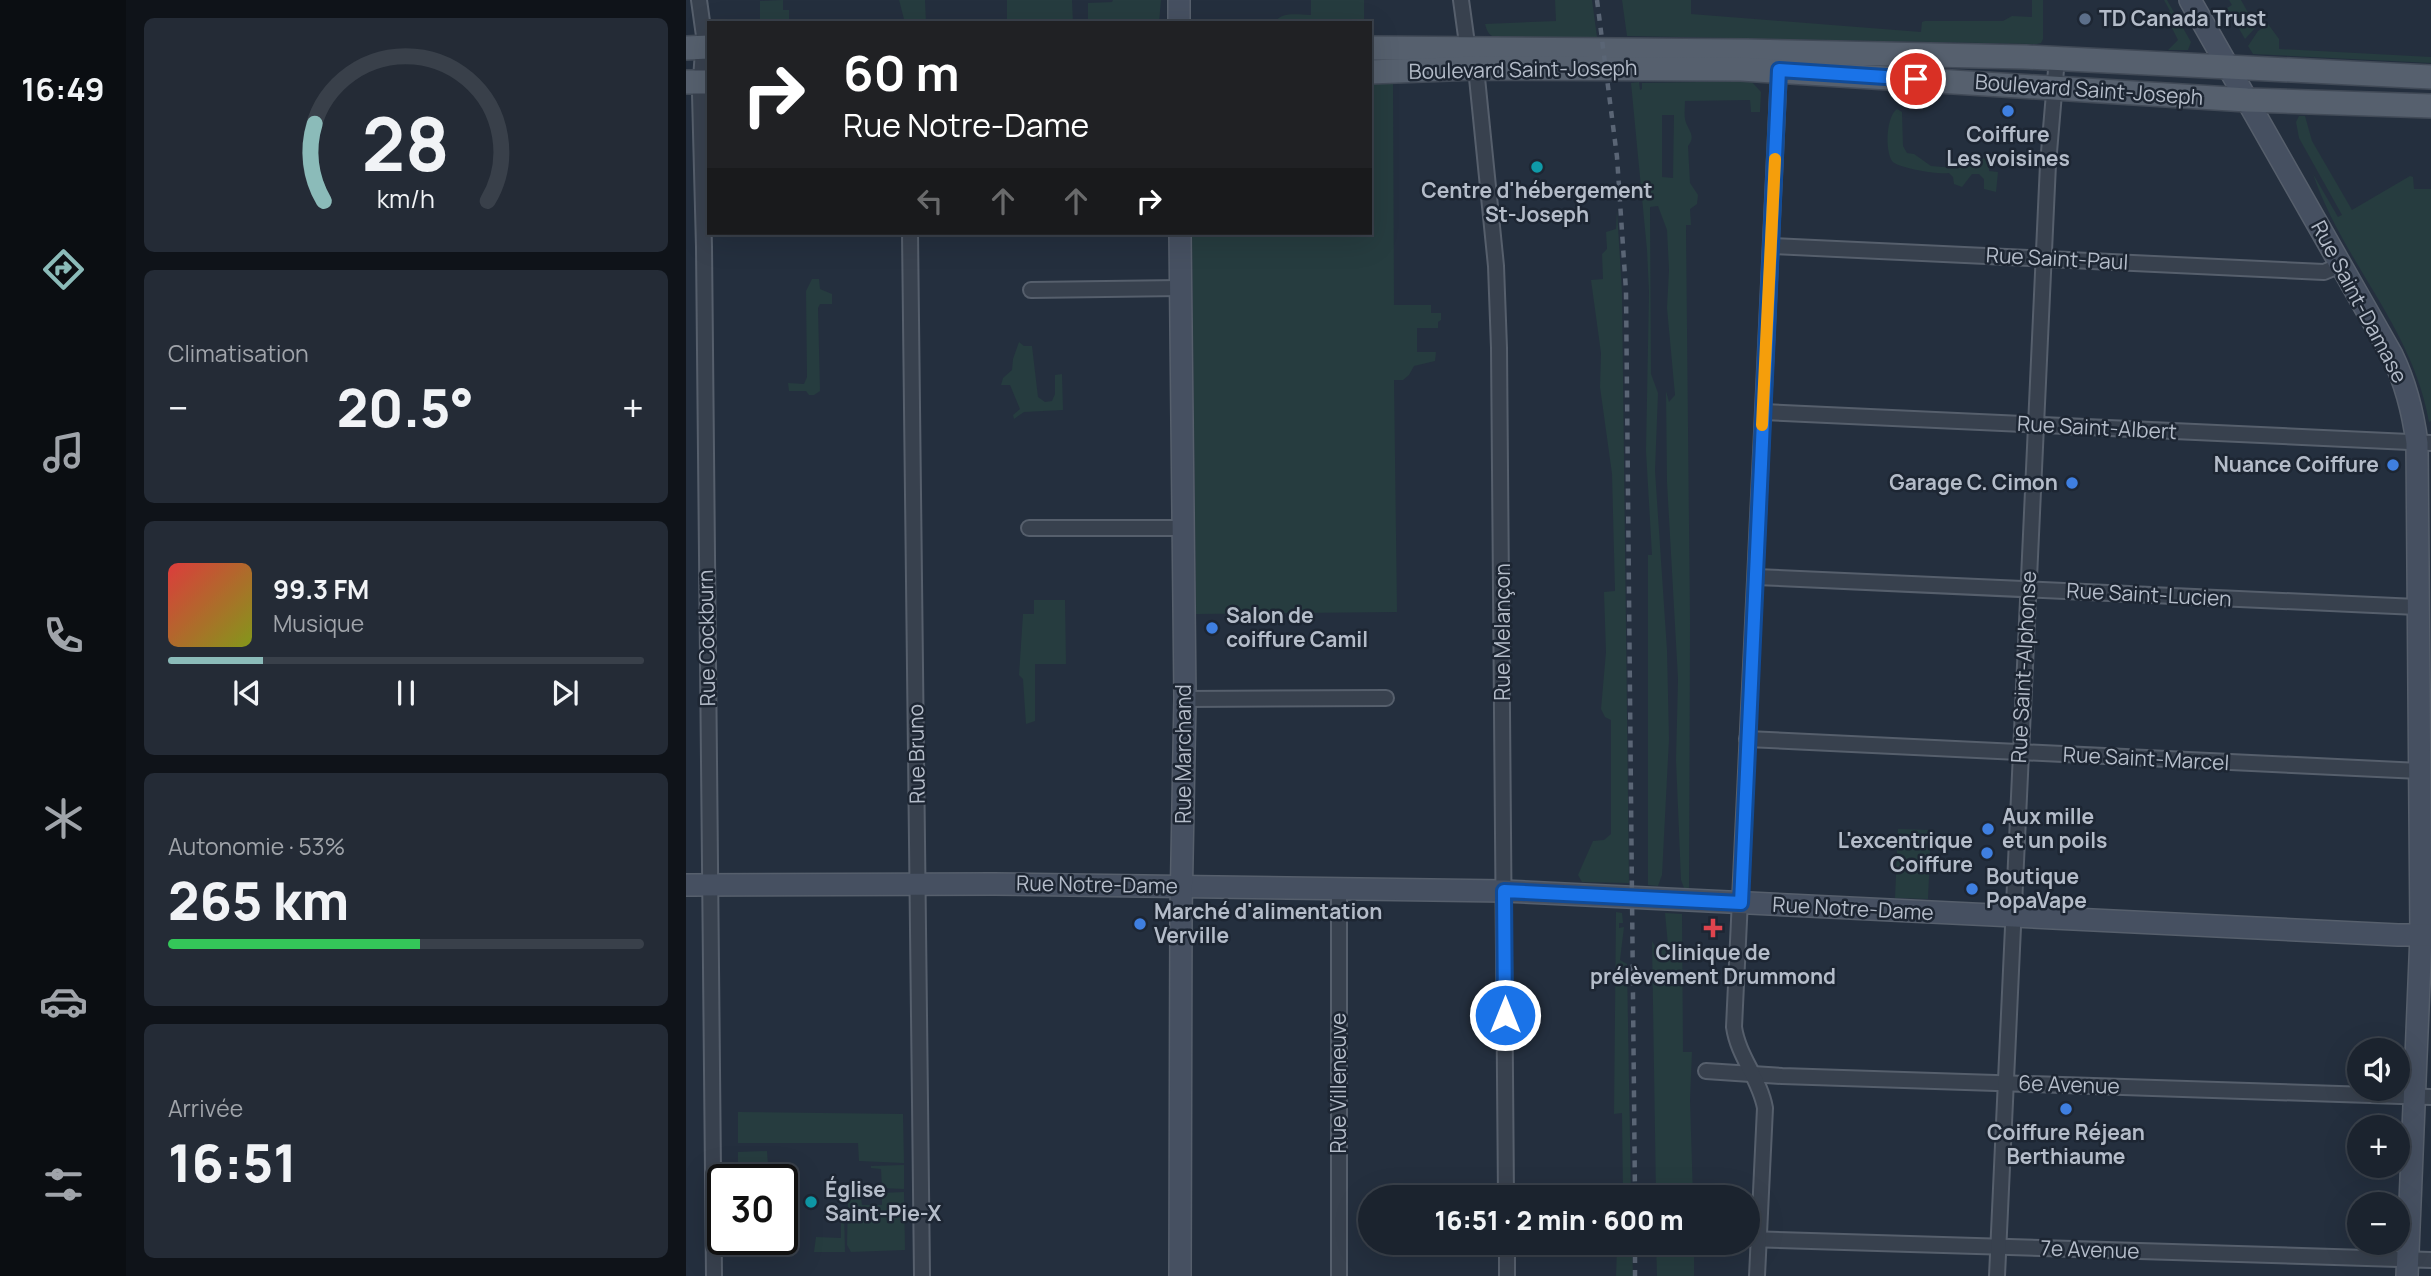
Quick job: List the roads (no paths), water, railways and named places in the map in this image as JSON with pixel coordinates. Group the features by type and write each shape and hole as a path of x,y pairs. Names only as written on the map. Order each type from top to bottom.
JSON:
{"main road":[{"name":"Boulevard Saint-Joseph","path":"1372,48 1472,60 1779,70 2247,100 2431,106"},
{"name":"Boulevard Saint-Joseph","path":"1372,72 1472,60 1747,51 2057,58 2431,77"}],"street":[{"name":"Rue Cockburn","path":"699,0 714,1276"},
{"path":"1178,0 1179,21"},
{"name":"Rue Melançon","path":"1461,0 1472,60 1496,266 1499,335 1506,1185"},
{"name":"Rue Saint-Damase","path":"2190,0 2401,373 2424,443 2417,607 2425,715 2420,771 2426,935 2423,1096 2407,1268"},
{"name":"Rue Saint-Alphonse","path":"1997,1276 2044,259 2057,58"},
{"path":"1758,1185 1765,1108 1761,1092 1736,1042 1734,1027 1779,70"},
{"name":"Rue Bruno","path":"911,235 922,1276"},
{"name":"Rue Marchand","path":"1180,235 1185,699 1181,886 1180,1276"},
{"name":"Rue Saint-Paul","path":"1772,246 2324,272 2341,265"},
{"path":"1031,290 1180,288"},
{"name":"Rue Saint-Albert","path":"1763,412 2424,443"},
{"path":"1029,528 1182,528"},
{"name":"Rue Saint-Lucien","path":"1756,577 2417,607"},
{"path":"1185,699 1386,698"},
{"name":"Rue Saint-Marcel","path":"1747,739 2420,771"},
{"name":"Rue Notre-Dame","path":"686,886 919,884 1504,891 2426,935"},
{"name":"Rue Villeneuve","path":"1339,889 1339,1276"},
{"name":"6e Avenue","path":"1706,1071 2423,1096"},
{"name":"7e Avenue","path":"1760,1240 1998,1248 2407,1268 2431,1260"},
{"path":"1507,1255 1507,1276"},
{"path":"1754,1255 1756,1276"}],"railway":[{"path":"1597,0 1617,157 1626,291 1635,1185"},
{"path":"1635,1255 1635,1276"}],"place":[{"name":"TD Canada Trust","path":"2085,19"},
{"name":"Coiffure Les voisines","path":"2008,111"},
{"name":"Centre d'hébergement St-Joseph","path":"1537,167"},
{"name":"Nuance Coiffure","path":"2393,465"},
{"name":"Garage C. Cimon","path":"2072,483"},
{"name":"Salon de coiffure Camil","path":"1212,628"},
{"name":"Aux mille et un poils","path":"1988,829"},
{"name":"L'excentrique Coiffure","path":"1987,853"},
{"name":"Boutique PopaVape","path":"1972,889"},
{"name":"Marché d'alimentation Verville","path":"1140,924"},
{"name":"Clinique de prélèvement Drummond","path":"1713,928"},
{"name":"Coiffure Réjean Berthiaume","path":"2066,1109"},
{"name":"Église Saint-Pie-X","path":"811,1202"}]}
